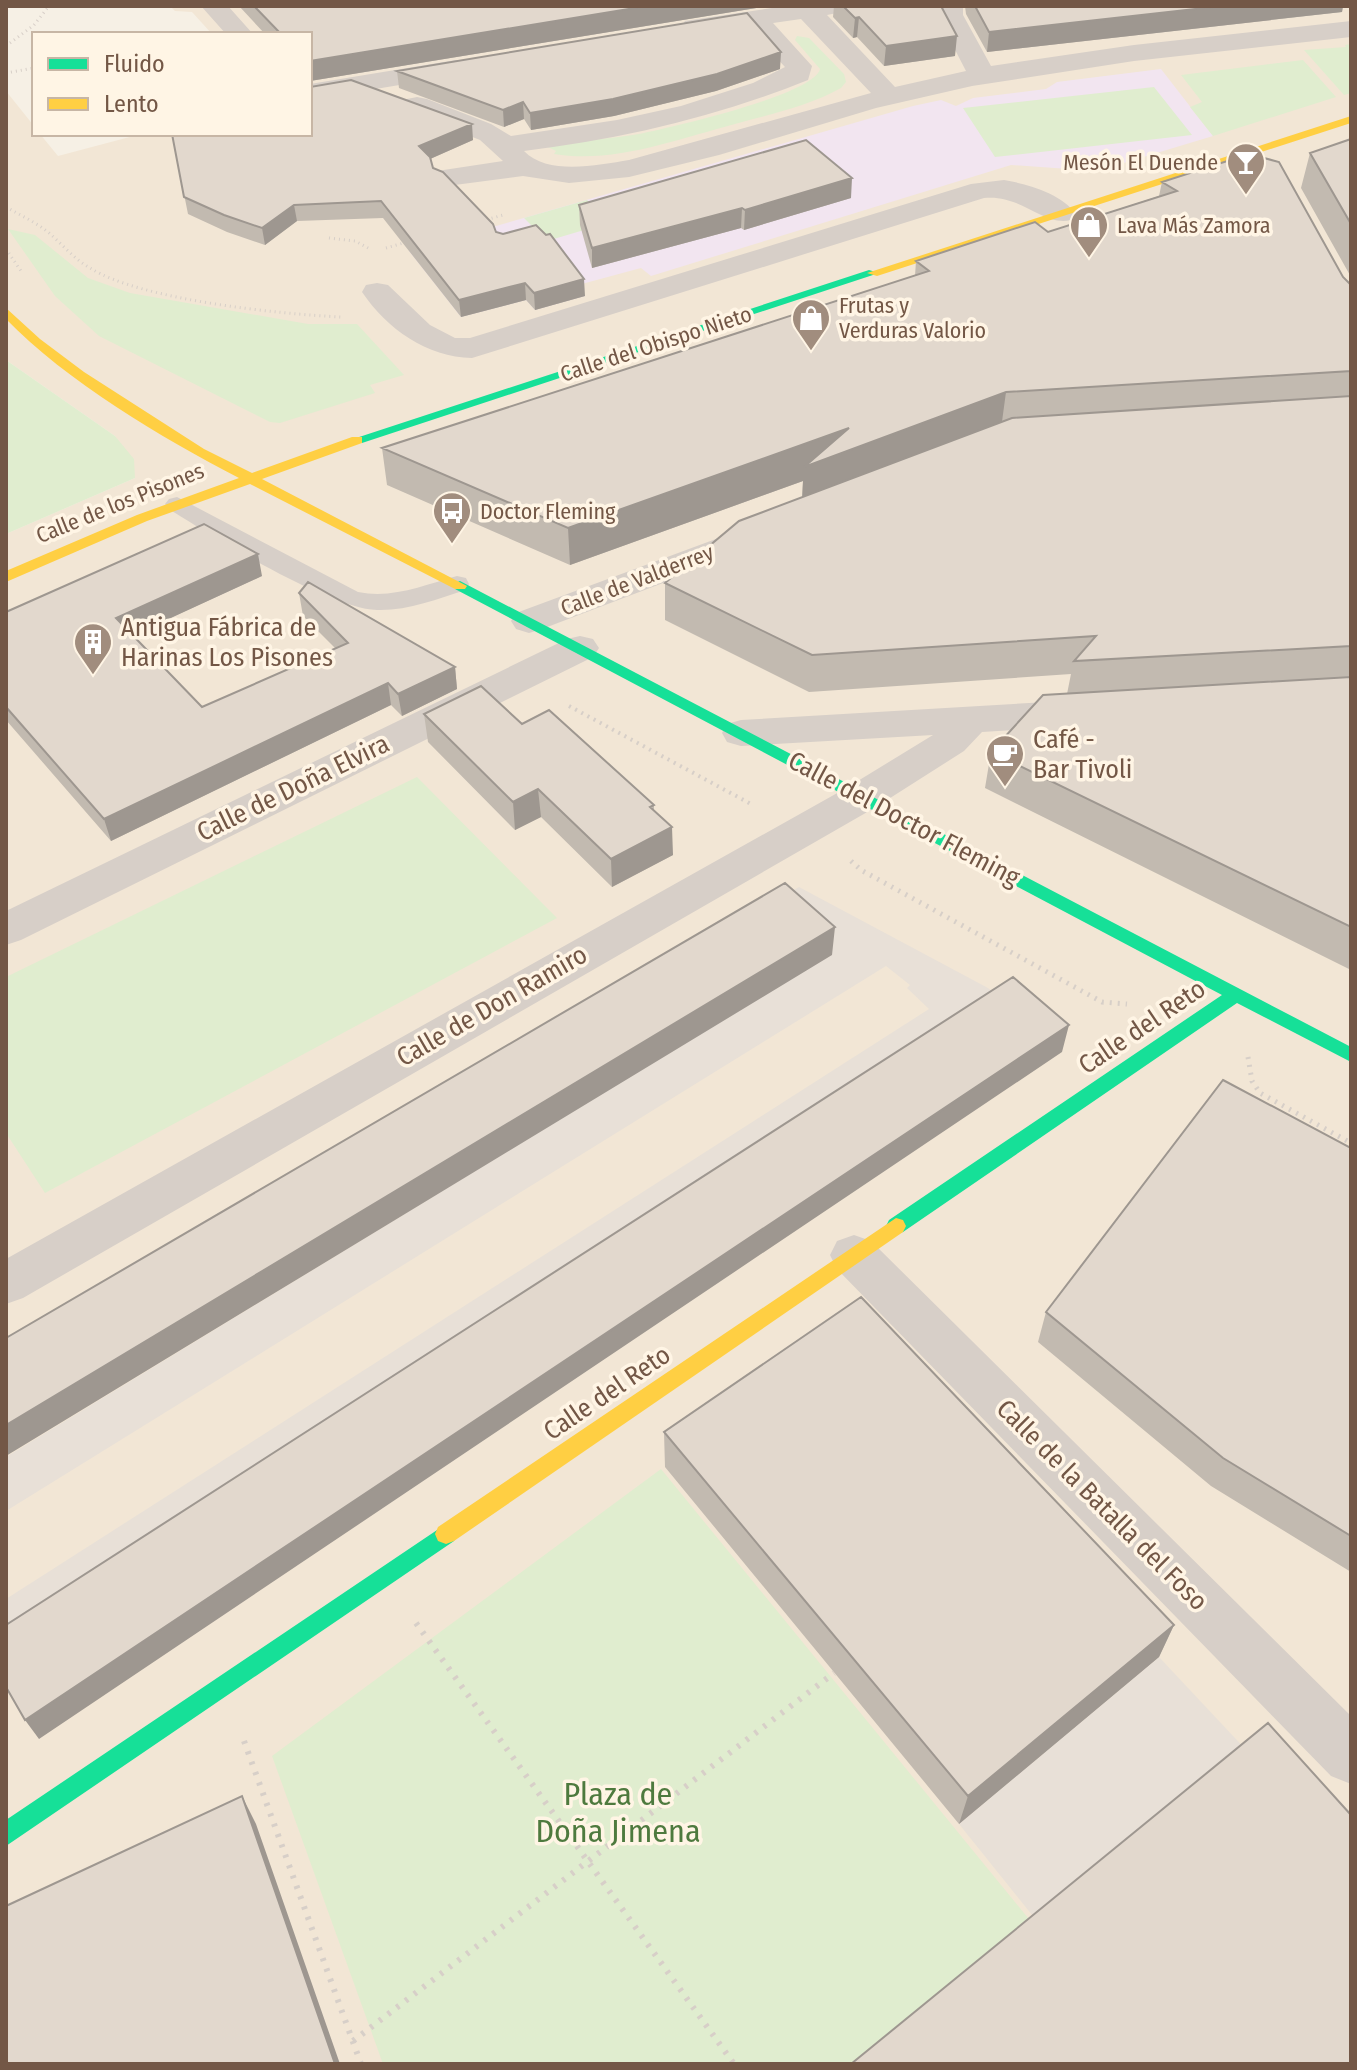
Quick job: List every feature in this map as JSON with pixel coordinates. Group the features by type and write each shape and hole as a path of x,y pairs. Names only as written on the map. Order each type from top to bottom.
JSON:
{"street":[{"path":"214,6 238,32"},
{"path":"950,6 950,15 982,75"},
{"path":"1275,6 1285,36"},
{"path":"674,30 807,10 832,18 889,96"},
{"path":"504,145 633,127 679,117 753,93 800,72 799,66 754,18"},
{"path":"772,38 782,30 832,18"},
{"path":"447,177 536,170 598,174 637,168 889,96 982,75 1053,63 1351,29"},
{"path":"312,92 479,64"},
{"path":"354,84 484,131 504,145 515,161 536,170"},
{"name":"Calle del Obispo Nieto","path":"252,476 1351,119"},
{"path":"1261,148 1276,176"},
{"name":"Calle del Obispo Nieto","path":"385,301 409,325 446,345 472,348 981,190 1019,190 1061,214"},
{"name":"Calle del Doctor Fleming","path":"6,312 46,351 87,381 199,452 252,476 1351,1055"},
{"name":"Calle de los Pisones","path":"6,577 177,504 252,476"},
{"name":"Calle de Valderrey","path":"529,621 776,527"},
{"name":"Calle de Doña Elvira","path":"6,929 580,648"},
{"path":"741,733 1114,711"},
{"name":"Calle de Don Ramiro","path":"6,1283 862,797 950,742 971,720"},
{"name":"Calle del Reto","path":"6,1834 1237,994"},
{"name":"Calle de la Batalla del Foso","path":"854,1255 1351,1756"}],"lane":[{"path":"177,504 219,530 351,598 369,603 400,602 457,584"}],"path":[{"path":"6,46 34,25 49,6"},
{"path":"6,73 32,68"},
{"path":"474,223 547,201 553,192 536,170"},
{"path":"6,207 45,230 89,268 147,290 306,317 340,318 385,301"},
{"path":"373,252 416,240"},
{"path":"560,700 756,805"},
{"path":"846,856 861,870 1102,1002 1121,1005 1138,1001"},
{"path":"1246,1050 1252,1081 1260,1093 1351,1143"},
{"path":"383,1577 734,2064"},
{"path":"353,2041 834,1673"},
{"path":"224,1685 361,2064"}],"shaded area":[{"path":"170,6 1351,6 1351,2064 6,2064 6,534 135,478 115,436 6,360 6,91 32,124 32,136 42,136 58,156 133,136 312,136 312,32 210,32 192,12 175,11"},
{"path":"1161,69 1213,136 1097,171 1011,165 651,276 641,268 578,285 585,296 535,310 526,300 461,317 409,251 913,106 941,100 956,106 973,98 1046,89 1057,82"},
{"path":"799,887 988,988 1008,1005 6,1656 6,1599 929,1009 907,988 910,985 886,966 6,1511 6,1457 585,1104 770,904"},
{"path":"1159,1657 1249,1753 1040,1925 959,1824"}],"green space":[{"path":"797,36 809,38 844,74 846,82 841,88 790,109 623,153 577,156 554,154 556,151 548,147 679,125 738,109 793,89 812,79 820,69 795,40"},
{"path":"1351,44 1351,93 1344,95 1304,50"},
{"path":"1303,60 1336,97 1213,136 1190,107 1202,102 1181,75"},
{"path":"1154,87 1192,135 995,157 963,108"},
{"path":"587,200 611,222 547,241 524,218"},
{"path":"8,229 35,235 88,278 130,293 308,324 357,324 404,375 370,385 375,393 280,423 270,422 99,336 55,296"},
{"path":"6,360 115,436 134,459 135,478 6,534"},
{"path":"417,777 557,918 45,1193 6,1133 6,977"},
{"name":"Plaza de Doña Jimena","path":"661,1469 1033,1924 862,2064 383,2064 272,1756"}],"building":[{"path":"254,6 647,6 312,61 312,32 279,32"},
{"path":"843,6 941,6 957,36 886,46 859,17 855,18"},
{"path":"975,6 1222,6 989,32"},
{"path":"747,13 781,52 717,74 613,99 530,113 523,102 503,110 397,71"},
{"path":"351,80 472,124 419,146 430,157 433,168 443,172 493,224 496,232 503,234 536,225 546,235 550,234 584,279 534,293 525,283 459,300 381,201 294,205 262,228 184,197 172,136 312,136 312,87"},
{"path":"1351,139 1351,224 1310,153"},
{"path":"806,140 852,178 745,210 742,208 592,248 579,205"},
{"path":"1249,154 1279,162 1343,277 1351,285 1351,371 1006,392 804,467 849,428 568,528 382,448 929,271 916,261 1035,222 1048,232 1177,191 1162,182"},
{"path":"1351,396 1351,646 1074,661 1096,636 812,655 665,583 739,521 1012,418"},
{"path":"204,524 258,554 116,618 202,707 348,643 299,593 308,582 455,667 398,694 388,683 104,819 6,707 6,612"},
{"path":"1351,677 1351,927 991,752 1043,695"},
{"path":"481,686 522,724 549,710 654,805 650,807 672,827 611,859 538,789 513,802 424,714"},
{"path":"785,883 835,927 6,1425 6,1338"},
{"path":"1013,977 1069,1025 25,1720 6,1687 6,1625"},
{"path":"1223,1080 1351,1148 1351,1536 1223,1458 1046,1312"},
{"path":"861,1297 1174,1625 968,1796 664,1432"},
{"path":"1268,1723 1351,1815 1351,2064 851,2064"},
{"path":"242,1796 335,2064 6,2064 6,1906"}],"traffic: fast":[{"path":"357,440 873,273"},
{"path":"460,586 1351,1055"},
{"path":"896,1226 1237,994"},
{"path":"6,1834 446,1534"}],"traffic: slow":[{"path":"873,273 1351,119"},
{"path":"6,312 35,342 79,375 199,452 460,586"},
{"path":"6,577 142,518 357,440"},
{"path":"446,1534 896,1226"}],"place":[{"name":"Mesón El Duende","path":"1246,196"},
{"name":"Lava Más Zamora","path":"1089,259"},
{"name":"Frutas y Verduras Valorio","path":"811,352"},
{"name":"Doctor Fleming","path":"452,545"},
{"name":"Antigua Fábrica de Harinas Los Pisones","path":"93,676"},
{"name":"Café - Bar Tivoli","path":"1005,788"}]}
